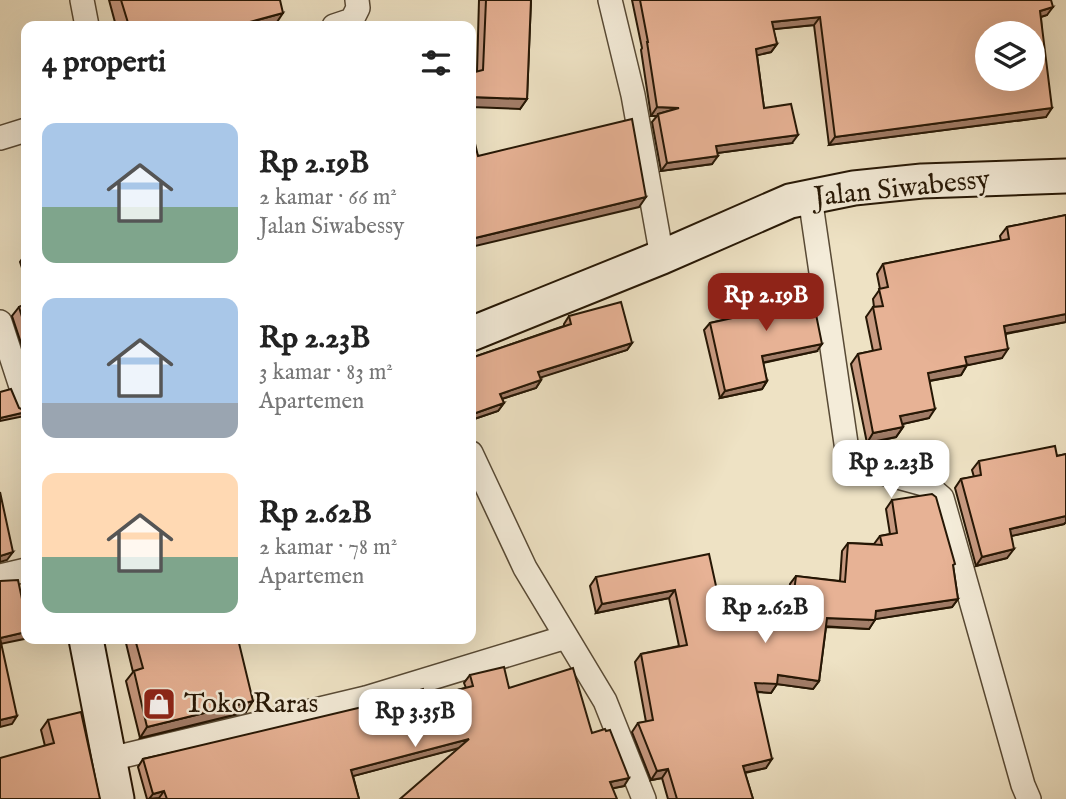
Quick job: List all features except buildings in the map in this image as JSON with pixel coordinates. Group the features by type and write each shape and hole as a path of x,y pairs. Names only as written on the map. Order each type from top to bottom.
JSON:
{"main road":[{"name":"Jalan Siwabessy","path":"476,332 662,257 790,201 854,188 922,181 1066,176"},
{"path":"87,644 117,799"}],"street":[{"path":"82,0 86,21"},
{"path":"349,21 358,8 357,0"},
{"path":"610,0 633,95 662,257"},
{"path":"0,138 21,132"},
{"path":"810,197 848,457 857,466 927,485 942,498 1029,799"},
{"path":"0,321 21,386"},
{"path":"476,464 525,568 605,701 644,799"},
{"path":"0,576 21,571"},
{"path":"110,759 366,698 566,637"}],"place":[{"name":"Toko Raras","path":"159,704"}]}
